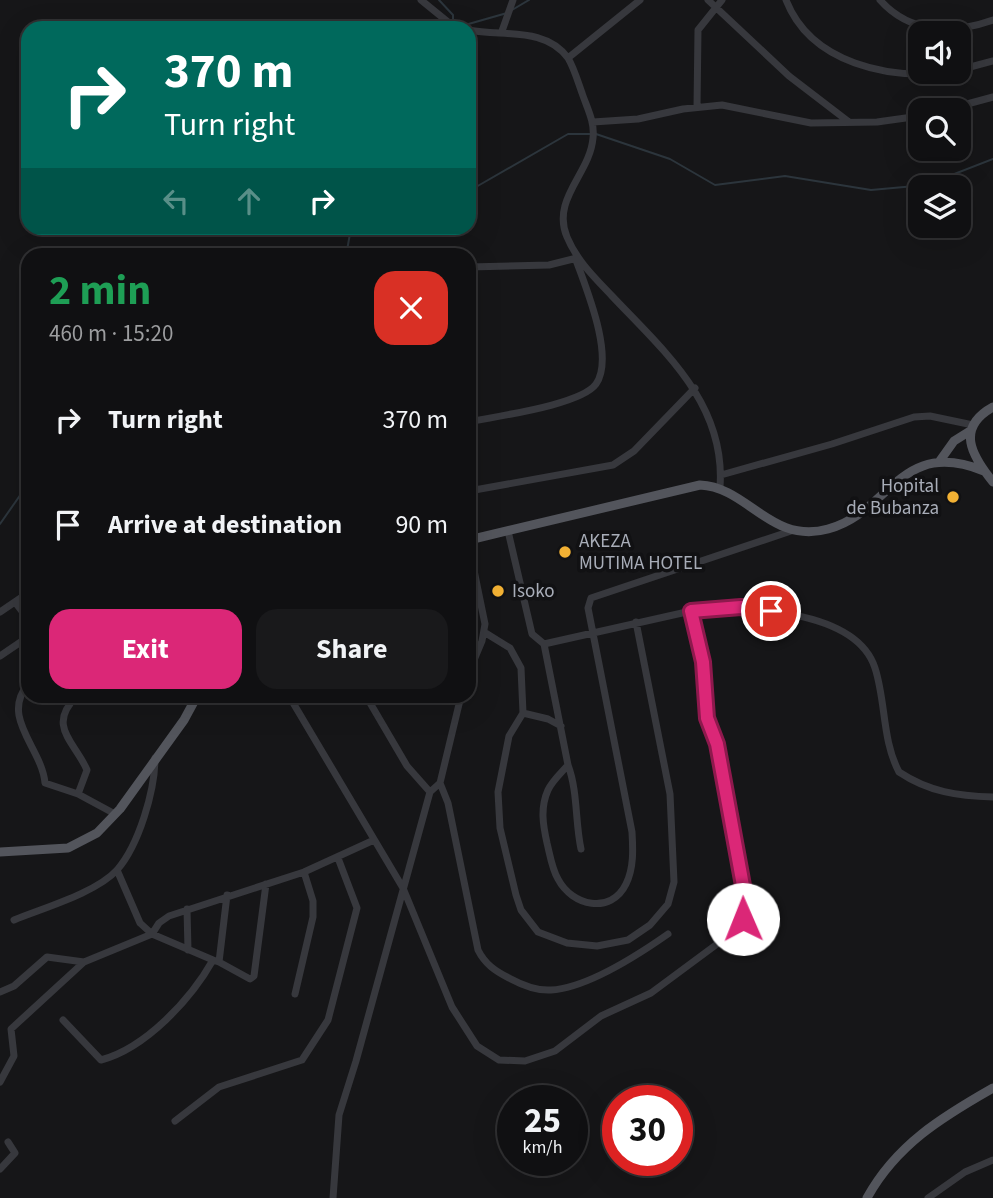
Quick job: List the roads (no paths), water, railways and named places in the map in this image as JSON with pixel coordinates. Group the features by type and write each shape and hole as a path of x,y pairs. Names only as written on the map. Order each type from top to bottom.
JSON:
{"main road":[{"path":"939,462 954,441 993,407"},
{"path":"971,428 973,452 993,482"},
{"path":"476,538 684,487 720,487 768,521 794,530 815,532 844,522 903,476 939,462 961,463 984,471"},
{"path":"0,852 68,848 97,833 115,814 184,720 193,703"},
{"path":"867,1198 894,1158 919,1134 993,1088"}],"street":[{"path":"421,0 451,21"},
{"path":"502,31 513,0"},
{"path":"568,58 640,0"},
{"path":"708,0 805,90 849,122"},
{"path":"697,107 697,39 702,22 722,0"},
{"path":"786,0 797,20 810,34 856,64 896,74 908,74"},
{"path":"880,0 903,21 936,29 975,27 993,20"},
{"path":"476,31 502,31 545,41 568,58 593,122 590,151 570,190 563,216 564,228 577,259 602,351 601,375 595,385 573,398 476,420"},
{"path":"971,67 993,61"},
{"path":"971,103 993,97"},
{"path":"593,122 638,119 722,104 796,121 849,122 908,117"},
{"path":"476,267 549,265 577,259"},
{"path":"577,259 695,387 713,432 721,475 720,487"},
{"path":"476,490 613,465 634,451 695,387"},
{"path":"721,475 832,444 914,416 930,416 971,428"},
{"path":"568,765 548,789 544,803 544,830 556,877 571,895 582,902 605,903 615,899 628,881 632,867 632,832 588,602 596,595 794,530"},
{"path":"508,531 532,634 544,643 574,785 575,818 581,849"},
{"path":"476,578 484,615 484,632 476,650"},
{"path":"0,611 21,598"},
{"path":"15,602 21,610"},
{"path":"544,643 691,611 741,607 787,613 853,638 868,653 875,667 883,719 900,772 937,791 993,797"},
{"path":"293,703 403,888 432,964 468,1034 489,1054 510,1062 525,1061 565,1046 594,1020 651,993 736,930 746,907 717,744 707,718 703,662 691,611"},
{"path":"484,632 517,656 521,668 523,713 509,736 498,792 500,828 521,910 538,932 558,940 597,946 628,940 656,919 668,904 673,888 675,863 670,794 636,622"},
{"path":"0,656 21,642"},
{"path":"21,691 13,711 16,733 33,754 45,783 78,794 115,814"},
{"path":"70,703 65,708 63,719 72,748 87,770 78,794"},
{"path":"370,703 407,766 430,792"},
{"path":"333,1198 339,1115 430,792 440,783 459,703"},
{"path":"523,713 548,719 561,726"},
{"path":"14,920 94,885 117,870 150,800 155,757"},
{"path":"440,783 448,803 478,950 492,968 533,988 565,988 622,963 668,934"},
{"path":"0,1082 14,1056 10,1029 84,962 152,934 161,921 187,909 304,872 374,841"},
{"path":"175,1121 219,1087 302,1060 309,1053 328,1020 357,908 338,858"},
{"path":"117,870 140,923 152,934 216,961 250,979 254,976 266,884"},
{"path":"295,994 313,922 313,901 304,872"},
{"path":"63,1020 101,1060 151,1032 185,1002 216,961 227,895"},
{"path":"187,909 188,950"},
{"path":"0,992 18,982 47,957 84,962"},
{"path":"0,1170 15,1153 8,1142"},
{"path":"928,1198 965,1172 993,1160"}],"waterway":[{"path":"439,0 453,15 453,21"},
{"path":"512,10 529,0"},
{"path":"476,22 507,13"},
{"path":"476,187 568,134 590,134"},
{"path":"596,134 670,159 715,185 785,176 871,190 926,185 993,159"},
{"path":"347,248 350,235"},
{"path":"0,524 21,494"}],"place":[{"name":"Hopital de Bubanza","path":"953,497"},
{"name":"AKEZA MUTIMA HOTEL","path":"565,552"},
{"name":"Isoko","path":"498,591"}]}
